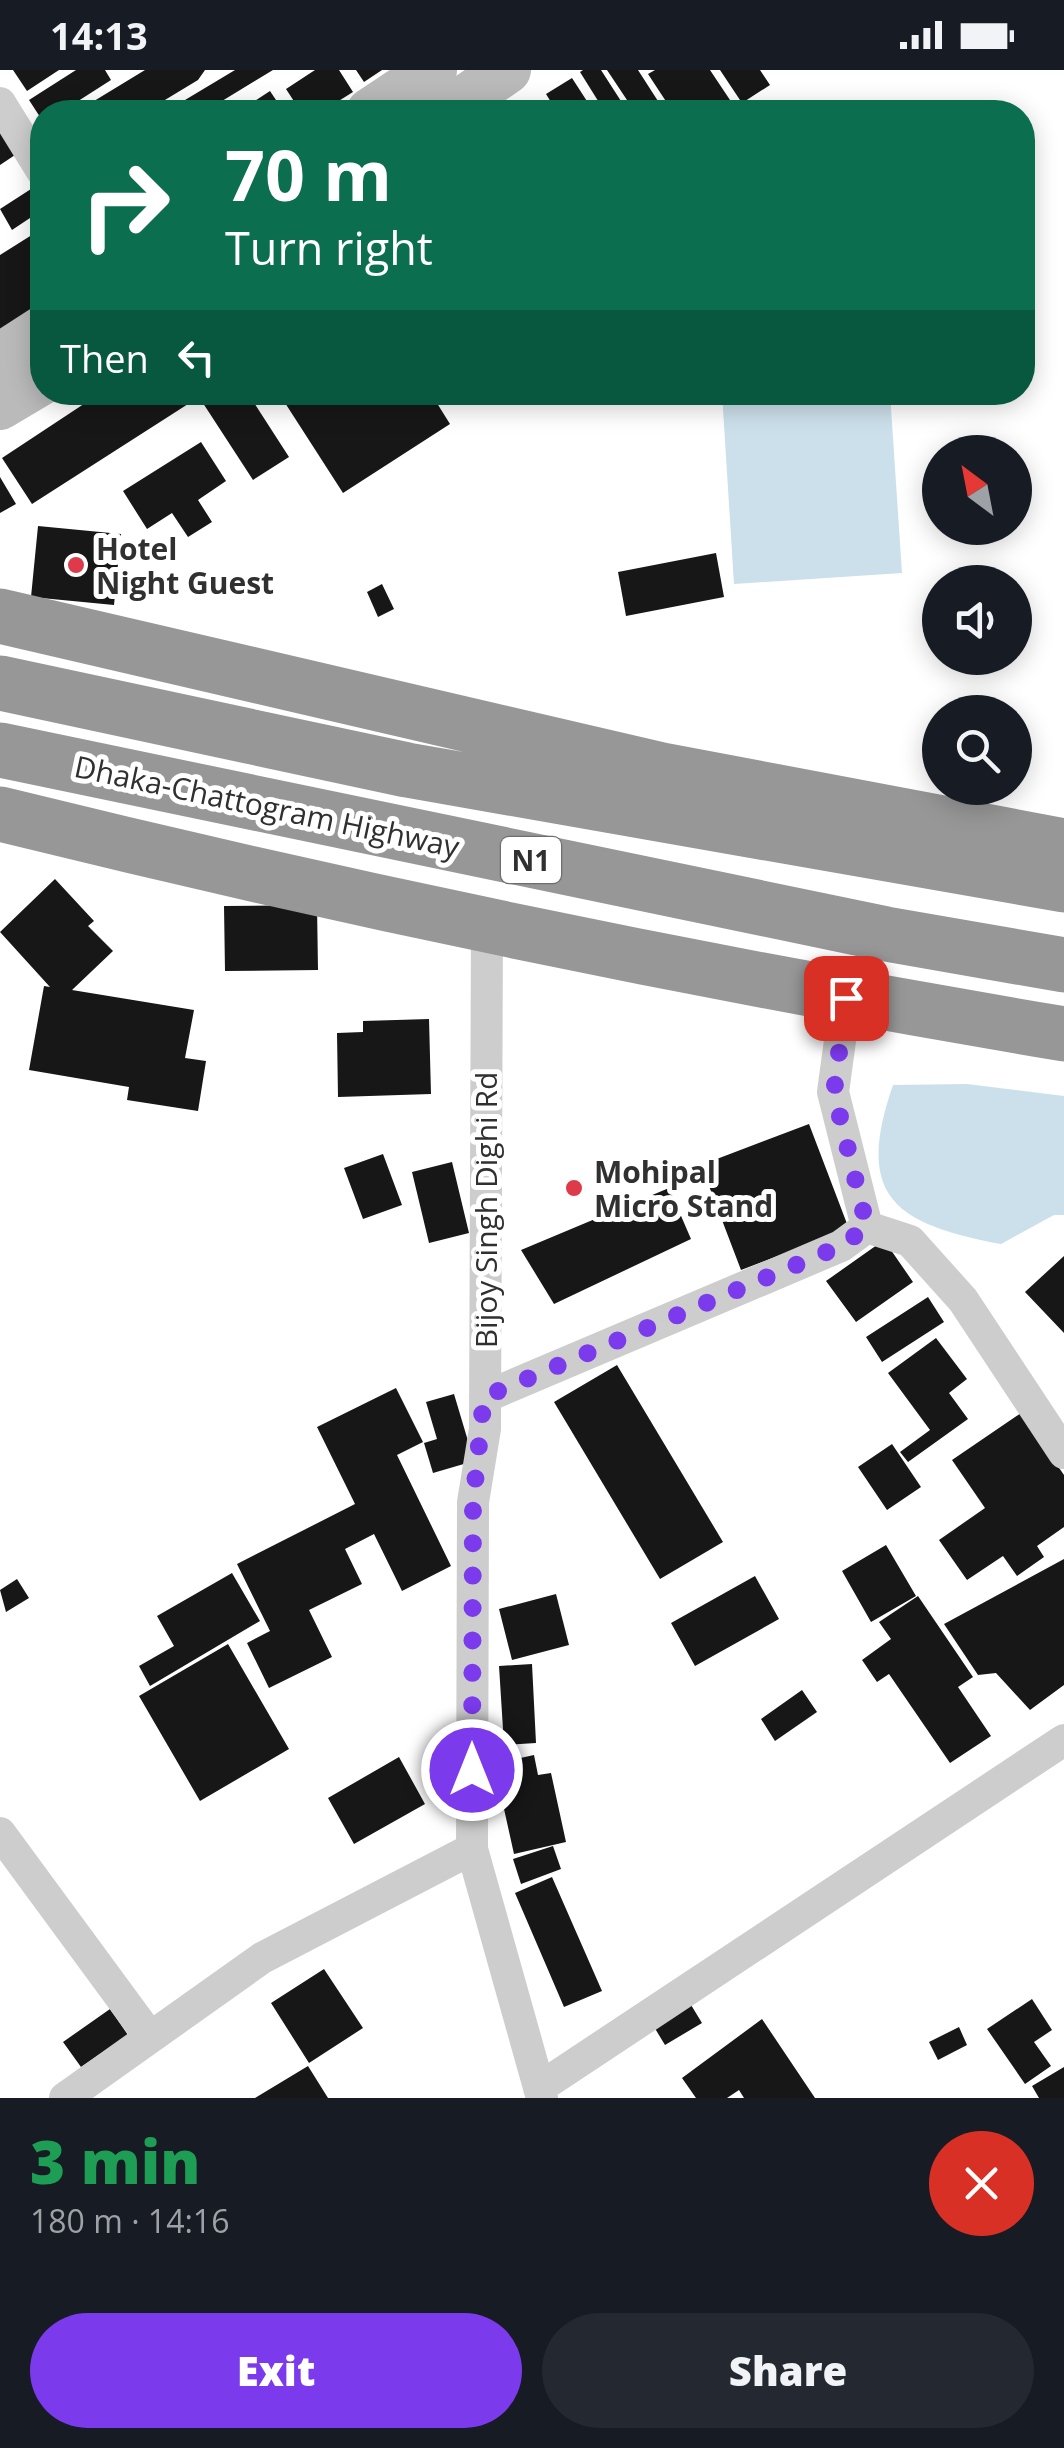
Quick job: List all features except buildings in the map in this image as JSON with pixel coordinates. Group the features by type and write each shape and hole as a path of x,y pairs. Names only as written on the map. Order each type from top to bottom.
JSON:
{"highway":[{"path":"0,616 662,770 1064,846"},
{"name":"N1","path":"0,684 406,770 1064,885"},
{"name":"Dhaka-Chattogram Highway","path":"0,750 886,934 1064,965"},
{"path":"0,814 487,926 846,998 1064,1034"}],"main road":[{"path":"388,100 433,70"},
{"path":"463,100 507,70"},
{"path":"0,358 30,338"},
{"path":"0,406 30,389"}],"street":[{"path":"0,103 30,152"},
{"name":"Bijoy Singh Dighi Rd","path":"487,926 484,1397 473,1502 472,1849 541,2093"},
{"path":"846,998 834,1092 867,1227"},
{"path":"484,1397 841,1246 867,1227"},
{"path":"867,1227 910,1240 962,1300 1064,1452"},
{"path":"541,2093 1064,1740"},
{"path":"0,1833 150,2036"},
{"path":"65,2098 262,1958 472,1849"}],"water":[{"path":"723,405 891,405 902,573 734,584"},
{"path":"967,1084 1064,1096 1064,1215 1054,1215 1001,1244 964,1236 910,1214 893,1199 882,1179 882,1123 893,1085"}],"place":[{"name":"Hotel Night Guest","path":"76,565"},
{"name":"Mohipal Micro Stand","path":"574,1188"}],"route":[{"path":"472,1770 473,1502 484,1429 484,1397 841,1246 867,1227 837,1119 834,1092 846,998"}]}
